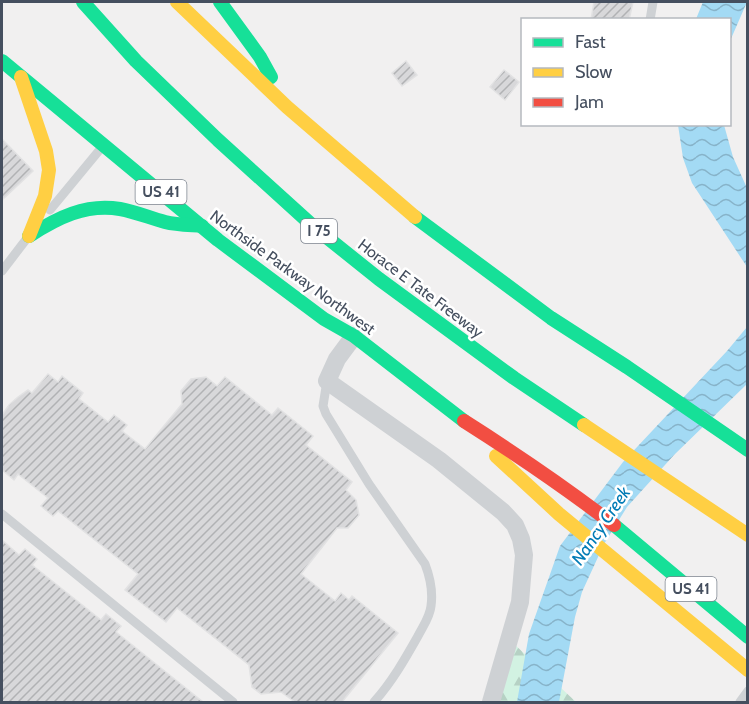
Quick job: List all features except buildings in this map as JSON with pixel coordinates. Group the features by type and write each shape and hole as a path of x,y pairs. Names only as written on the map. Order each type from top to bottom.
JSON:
{"main road":[{"name":"Horace E Tate Freeway","path":"83,2 136,61 218,140 314,226 379,279 584,425 743,532"},
{"path":"177,2 287,107 409,212 551,318 627,367 747,450"},
{"path":"220,2 260,57 287,107"},
{"name":"Northside Parkway Northwest","path":"2,61 218,240 324,319 354,336 457,417 517,454 576,495 747,637"},
{"path":"21,77 36,124 48,152 49,170 48,184 41,208 29,236"},
{"path":"29,236 51,221 86,208 104,207 166,222 202,226"},
{"name":"Northside Parkway Northwest","path":"457,417 507,467 560,514 747,670"}],"street":[{"path":"354,336 337,359 327,381 439,460 503,512 515,525 521,539 524,555 520,602 491,702"}],"lane":[{"path":"650,18 653,2"},
{"path":"2,271 104,145"},
{"path":"327,381 323,406 326,414 369,484 425,564 432,592 428,619 394,678 374,702"},
{"path":"2,514 232,702"},
{"path":"740,702 747,692"}],"green space":[{"path":"513,643 576,702 491,702"}],"water":[{"path":"703,2 747,2 731,39 731,18 696,18"},
{"path":"678,126 724,126 733,157 747,188 747,267 692,183 683,158"},
{"name":"Nancy Creek","path":"747,327 747,384 674,455 627,507 604,544 582,592 559,702 517,702 529,634 560,546 623,462"}],"traffic: fast":[{"path":"83,2 136,61 218,140 314,227 379,279 514,378 584,425"},
{"path":"220,2 260,57 271,77"},
{"path":"2,61 218,240 324,319 354,336 464,421"},
{"path":"29,236 61,218 95,208 120,209 170,223 202,226"},
{"path":"415,217 551,318 748,450"},
{"path":"614,525 748,637"}],"traffic: slow":[{"path":"177,2 287,107 415,217"},
{"path":"21,77 46,151 49,170 45,196 29,236"},
{"path":"584,425 748,535"},
{"path":"496,456 559,514 748,670"}],"traffic: jam":[{"path":"464,421 540,471 614,525"}]}
